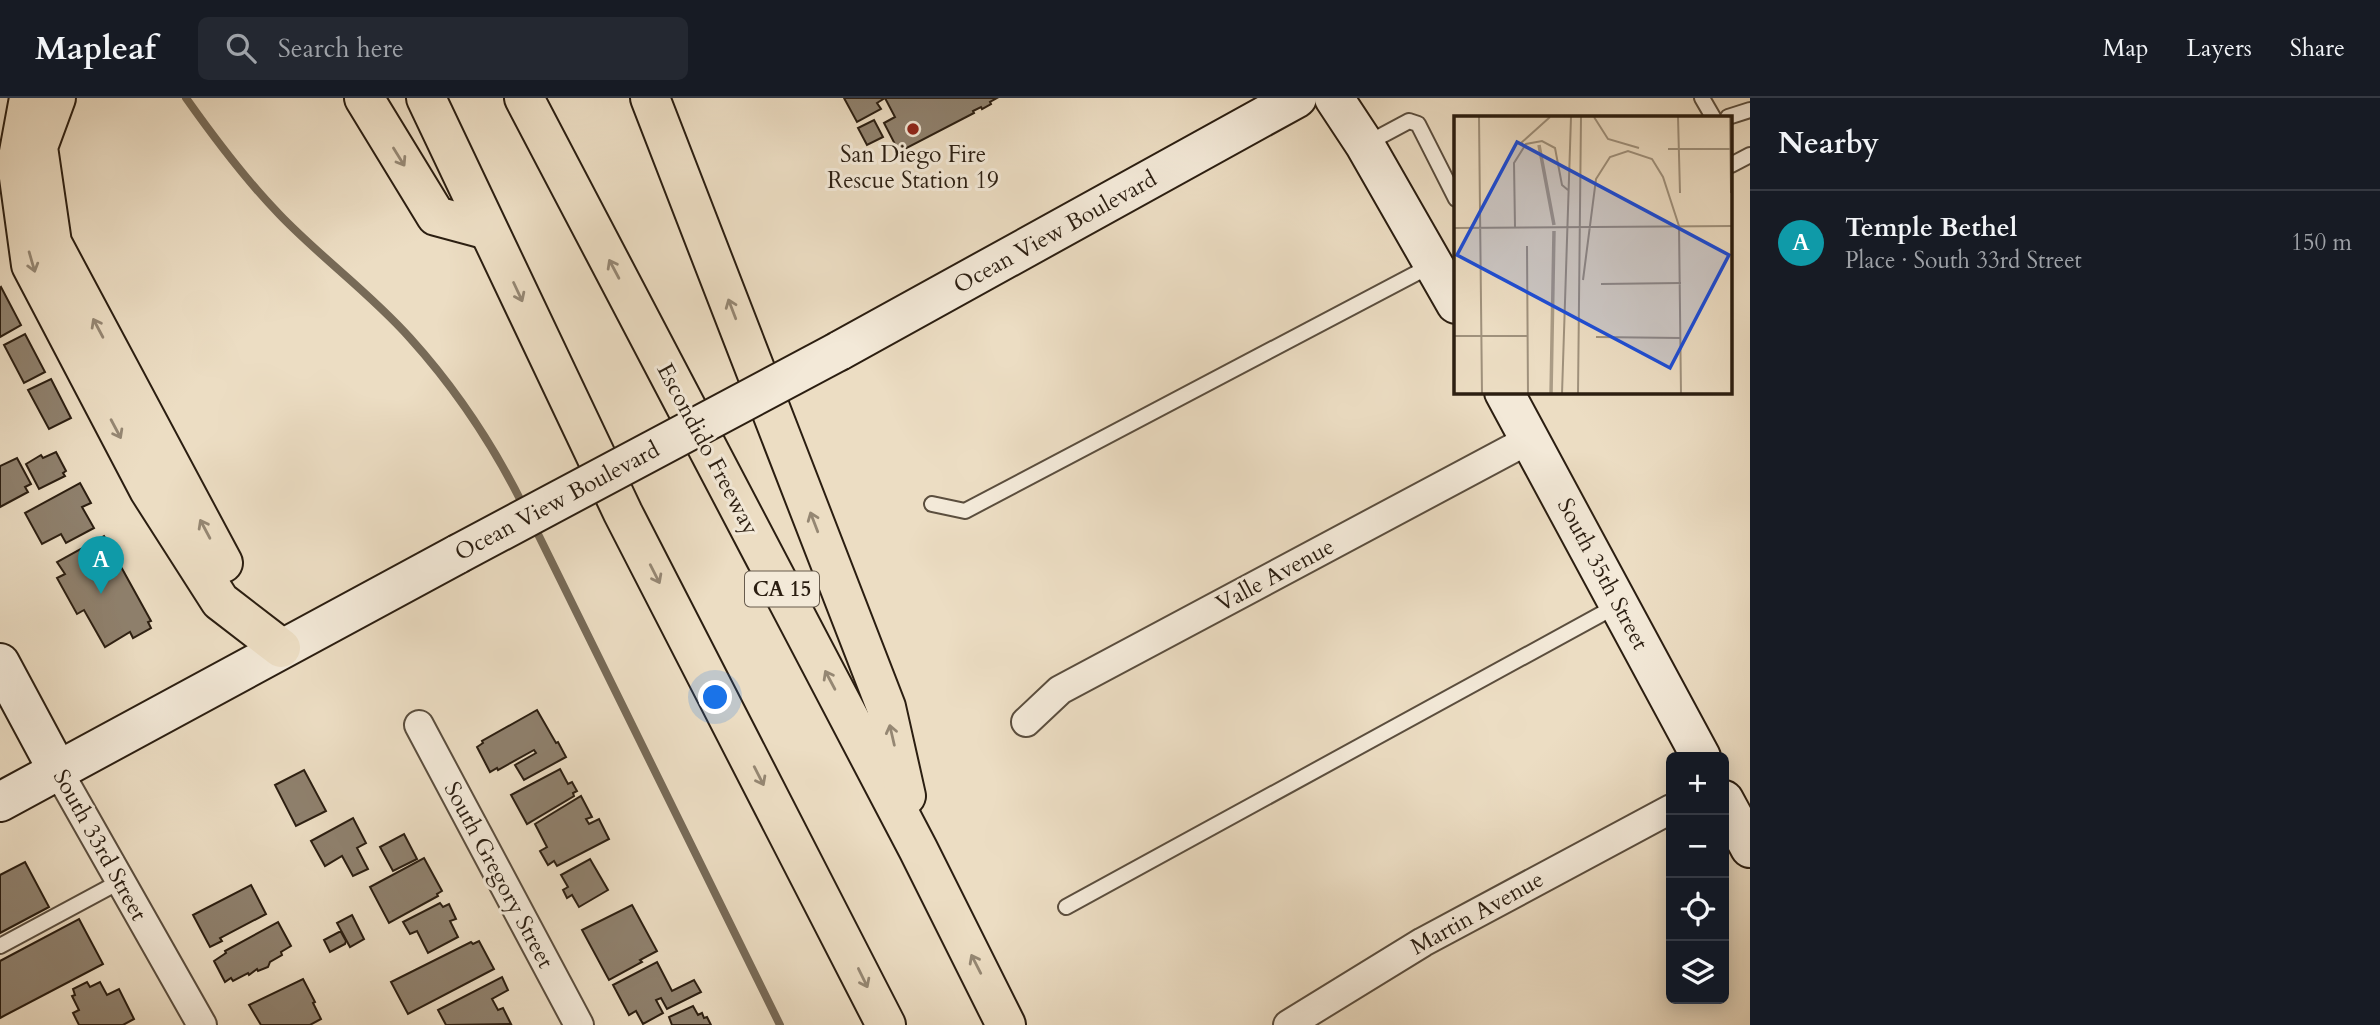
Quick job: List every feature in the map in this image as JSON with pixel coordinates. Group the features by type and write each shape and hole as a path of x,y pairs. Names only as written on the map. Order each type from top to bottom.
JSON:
{"highway":[{"path":"29,98 16,163 31,265 149,490 219,601 281,648"},
{"path":"56,98 38,147 52,243 234,584 281,648"},
{"path":"364,98 436,216 488,230"},
{"path":"426,98 623,513 886,1025"},
{"name":"Escondido Freeway","path":"524,98 918,849 1006,1025"},
{"path":"650,98 886,707 918,849"}],"main road":[{"name":"Ocean View Boulevard","path":"0,802 281,648 839,351 1297,98"},
{"path":"1334,98 1365,145 1454,300"},
{"name":"South 35th Street","path":"1505,394 1698,752"},
{"name":"South 33rd Street","path":"0,663 58,771"},
{"path":"1729,809 1750,848"}],"street":[{"name":"Valle Avenue","path":"1027,722 1060,690 1530,439"},
{"name":"South Gregory Street","path":"419,725 579,1025"},
{"name":"South 33rd Street","path":"58,771 202,1025"},
{"name":"Martin Avenue","path":"1288,1025 1423,942 1666,813"}],"lane":[{"path":"1702,98 1712,116"},
{"path":"1731,116 1750,110"},
{"path":"1365,145 1409,121 1418,124 1454,195"},
{"path":"1732,164 1750,155"},
{"path":"932,504 965,511 1434,264"},
{"path":"1066,907 1619,605"},
{"path":"0,946 119,882"}],"building":[{"path":"844,98 885,98 877,103 881,109 857,122"},
{"name":"San Diego Fire Rescue Station 19","path":"885,98 997,98 982,109 981,107 973,111 974,113 899,152 884,123 895,117"},
{"path":"874,120 883,137 867,145 858,128"},
{"path":"0,288 21,325 0,337"},
{"path":"25,334 45,372 24,383 4,345"},
{"path":"51,379 71,418 49,429 28,390"},
{"path":"56,452 66,471 63,473 65,476 39,489 26,464 41,455 43,458"},
{"path":"17,458 31,484 25,487 28,492 0,507 0,466"},
{"path":"80,483 91,503 82,507 94,528 66,543 61,534 42,544 25,513"},
{"path":"104,536 151,621 148,622 151,628 133,638 130,632 105,647 84,610 77,614 57,578 65,574 57,562"},
{"path":"537,710 566,757 524,780 515,765 536,753 534,750 490,772 477,747 482,741"},
{"path":"560,769 568,784 572,782 577,791 573,793 574,796 527,824 511,795"},
{"path":"304,770 326,811 296,826 275,785"},
{"path":"581,796 592,817 586,819 589,824 599,819 609,839 557,866 554,861 548,865 540,851 547,847 535,824"},
{"path":"353,818 366,843 357,848 368,869 353,876 342,856 325,866 311,841"},
{"path":"404,834 417,859 393,871 380,847"},
{"path":"424,858 442,891 438,896 389,923 370,887"},
{"path":"590,859 608,890 579,907 572,895 567,898 563,890 568,887 561,875"},
{"path":"25,862 49,907 0,933 0,875"},
{"path":"251,885 266,914 220,938 222,941 210,947 193,915"},
{"path":"440,903 443,907 449,904 456,919 450,921 458,937 428,953 417,931 410,934 403,922"},
{"path":"632,905 657,951 609,980 582,930"},
{"path":"352,915 364,939 350,947 337,923"},
{"path":"79,919 103,964 0,1018 0,961"},
{"path":"278,922 291,946 270,962 268,967 225,982 214,961 226,953 225,951"},
{"path":"339,932 346,941 345,944 330,952 324,940"},
{"path":"479,941 494,969 408,1014 391,982 471,942 473,944"},
{"path":"657,962 672,991 694,980 701,992 667,1009 661,998 656,1000 663,1013 643,1024 636,1011 629,1015 613,985"},
{"path":"502,977 508,990 492,999 498,1010 503,1008 511,1024 446,1025 438,1010"},
{"path":"303,979 321,1019 310,1025 261,1025 249,1005"},
{"path":"87,982 90,987 100,982 107,995 119,989 134,1019 123,1025 79,1025 73,1013 79,1010 72,996 75,995 73,989"},
{"path":"693,1006 698,1015 702,1013 704,1018 707,1017 711,1025 672,1025 669,1017"}],"waterway":[{"path":"186,98 230,158 266,200 395,322 427,358 474,419 525,509"},
{"path":"534,526 780,1025"}],"place":[{"name":"San Diego Fire Rescue Station 19","path":"913,129"},
{"name":"Temple Bethel","path":"101,594"}]}
